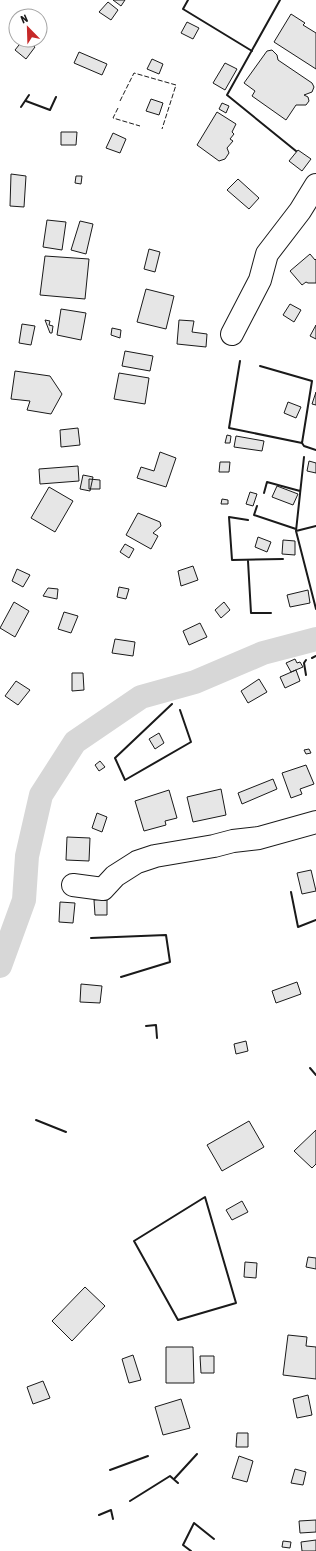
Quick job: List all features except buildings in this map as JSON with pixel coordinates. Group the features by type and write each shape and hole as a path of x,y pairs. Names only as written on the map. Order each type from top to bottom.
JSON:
{"street":[{"path":"232,334 260,280 267,254 300,211 316,185"},
{"path":"73,885 103,889 115,876 137,862 155,856 214,846 232,841 259,838 316,822"}],"waterway":[{"path":"0,966 24,900 27,856 41,795 75,742 141,697 195,682 263,653 316,639"}],"fence":[{"path":"120,101 134,73 176,85 162,129"},
{"path":"118,108 113,118 140,126"}],"wall":[{"path":"188,0 183,9 252,51"},
{"path":"280,0 227,95 296,151"},
{"path":"21,107 29,95"},
{"path":"26,101 50,110 56,97"},
{"path":"240,361 229,428 302,443 312,381 260,366"},
{"path":"302,443 304,446 316,450"},
{"path":"296,531 304,457"},
{"path":"264,493 267,482 300,491"},
{"path":"257,506 254,515 296,529"},
{"path":"248,520 229,517 232,560 283,559"},
{"path":"316,526 296,531 316,609"},
{"path":"248,561 251,613 271,613"},
{"path":"312,658 316,656"},
{"path":"306,660 304,663 306,675"},
{"path":"172,704 115,758 125,780 191,742 180,710"},
{"path":"291,892 298,927 316,920"},
{"path":"91,938 166,935 170,962 121,977"},
{"path":"146,1026 156,1025 157,1038"},
{"path":"310,1068 316,1075"},
{"path":"36,1120 66,1132"},
{"path":"205,1197 236,1303 178,1320 134,1241 205,1197"},
{"path":"175,1478 197,1454"},
{"path":"110,1470 148,1456"},
{"path":"130,1501 170,1476 178,1483"},
{"path":"99,1515 111,1510 113,1519"},
{"path":"191,1551 183,1545 194,1523 214,1539"}]}
